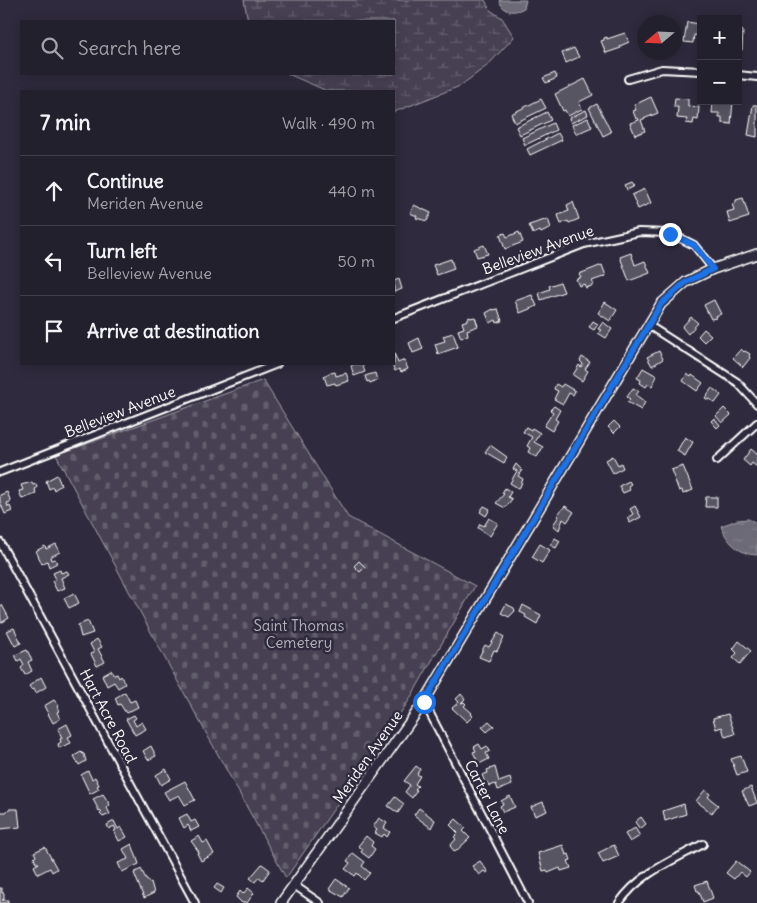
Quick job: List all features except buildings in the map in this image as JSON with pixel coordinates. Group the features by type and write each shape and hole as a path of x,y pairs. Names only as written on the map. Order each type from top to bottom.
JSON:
{"main road":[{"name":"Meriden Avenue","path":"281,903 424,702 661,304 686,282 713,269 757,254"}],"street":[{"path":"628,79 662,69 697,71"},
{"path":"742,75 757,77"},
{"name":"Belleview Avenue","path":"395,318 584,244 639,232 670,234 694,245 713,269"},
{"path":"648,325 737,382 757,404"},
{"name":"Belleview Avenue","path":"0,472 274,365"},
{"path":"717,460 757,423"},
{"name":"Hart Acre Road","path":"0,542 195,903"},
{"name":"Carter Lane","path":"424,702 528,903"},
{"path":"619,903 647,874 703,844"},
{"path":"294,885 320,903"}],"green space":[{"path":"244,0 485,0 490,10 502,18 514,37 488,65 460,86 395,112 395,90 325,90 290,75 395,75 395,20 248,20"},
{"name":"Saint Thomas Cemetery","path":"263,380 348,517 475,586 408,702 286,878 56,455"}],"water":[{"path":"499,0 526,0 524,8 509,11 503,7"},
{"path":"748,519 757,523 757,555 745,553 734,546 726,537 721,526 737,520"}],"route":[{"path":"424,702 661,304 686,282 713,269 694,245 670,234"}]}
